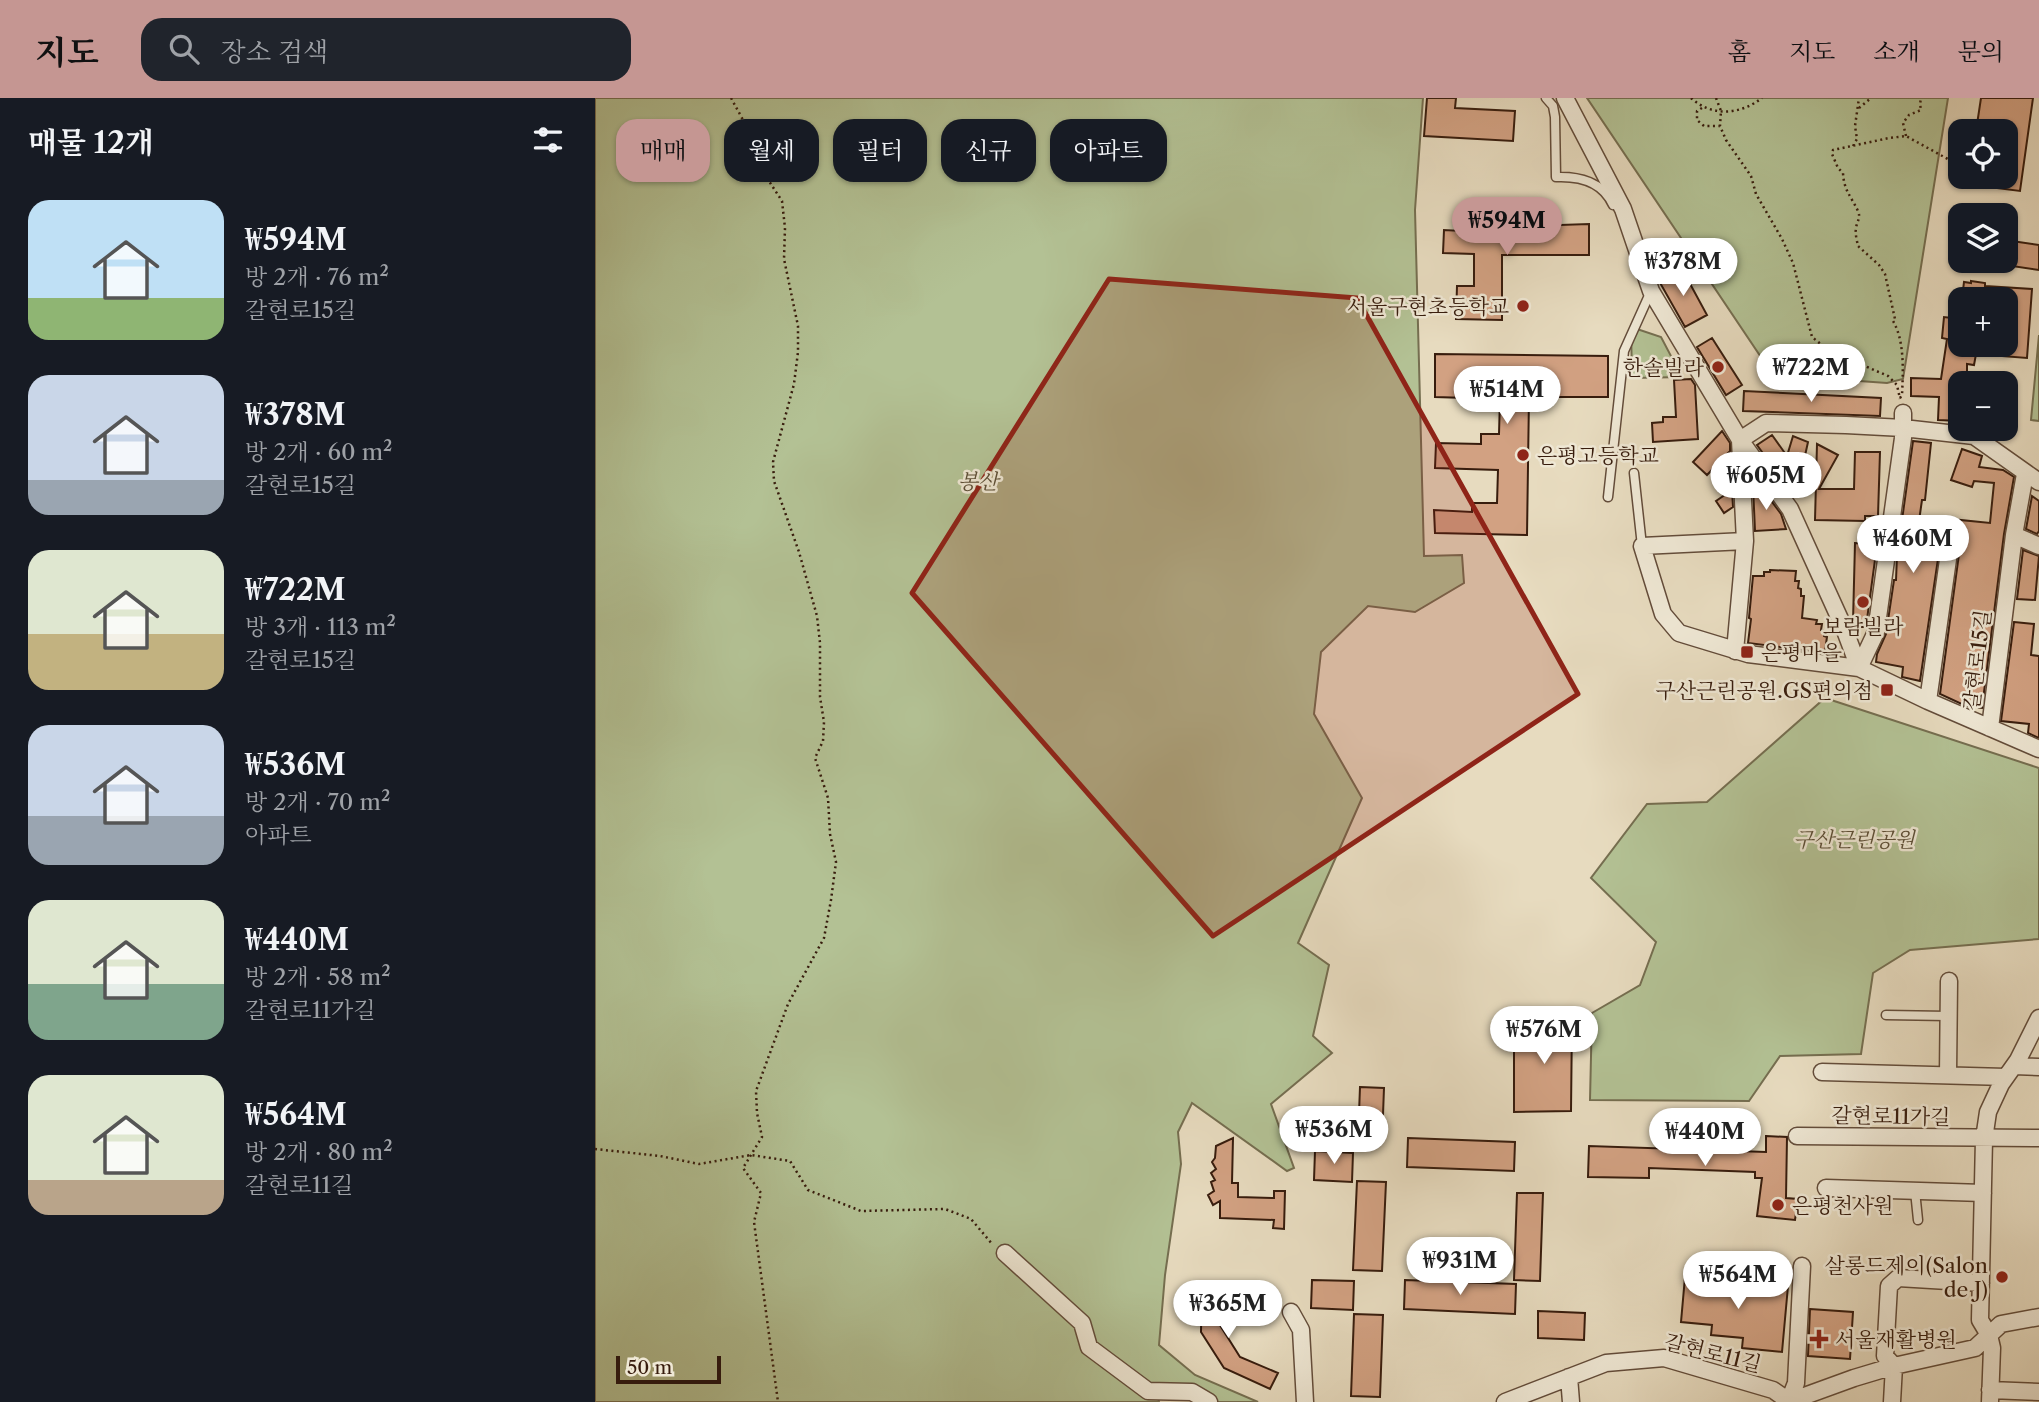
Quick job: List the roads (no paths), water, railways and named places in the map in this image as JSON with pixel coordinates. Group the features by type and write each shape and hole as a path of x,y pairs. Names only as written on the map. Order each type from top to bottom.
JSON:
{"street":[{"path":"1566,98 1623,209 1651,291 1740,440 1790,509 1860,668"},
{"path":"1860,668 1876,632 1902,413"},
{"name":"갈현로15길","path":"1740,440 1766,424 1846,425 1902,413 1974,436 2032,478 2014,535 1990,728"},
{"path":"1735,651 1745,541 1740,440"},
{"name":"갈현로15길","path":"1928,701 1952,531"},
{"path":"2014,535 2039,546"},
{"path":"1642,547 1745,541"},
{"name":"갈현로15길","path":"1642,547 1663,614 1679,633 1748,654 1860,668 1928,701 2039,748"},
{"path":"1948,1075 1949,981"},
{"path":"2039,1018 1988,1112 1980,1320 1989,1335 1992,1348 1990,1396 2039,1392"},
{"name":"갈현로11가길","path":"1822,1072 1948,1075 2039,1067"},
{"name":"갈현로11가길","path":"1797,1136 2039,1138"},
{"path":"1826,1188 1983,1193"},
{"path":"1005,1253 1082,1323 1089,1347 1148,1391 1162,1397 1192,1392 1209,1402"},
{"path":"1788,1401 1795,1383 1802,1266"},
{"path":"1892,1402 1894,1366 1885,1356 1889,1286 1898,1278 1981,1283"},
{"path":"1291,1312 1301,1330 1305,1402"},
{"path":"1788,1401 1894,1366 1975,1348 2001,1324 2039,1317"},
{"name":"갈현로11길","path":"1505,1402 1606,1363 1664,1358 1773,1390 1788,1401"},
{"path":"1569,1377 1571,1402"}],"lane":[{"path":"1546,98 1553,106 1555,117 1556,177 1570,177 1596,184 1610,199 1634,243"},
{"path":"1608,497 1624,351 1651,291"},
{"path":"1633,473 1642,547"},
{"path":"1886,1015 1948,1016"},
{"path":"1915,1191 1917,1220"}],"place":[{"name":"서울구현초등학교","path":"1523,306"},
{"name":"한솔빌라","path":"1718,367"},
{"name":"은평고등학교","path":"1523,455"},
{"name":"보람빌라","path":"1863,602"},
{"name":"은평마을","path":"1747,652"},
{"name":"구산근린공원.GS편의점","path":"1887,690"},
{"name":"은평천사원","path":"1778,1205"},
{"name":"살롱드제이(Salon de J)","path":"2002,1277"},
{"name":"서울재활병원","path":"1819,1339"}],"park label":[{"name":"봉산","path":"978,481"},
{"name":"구산근린공원","path":"1854,839"}]}
